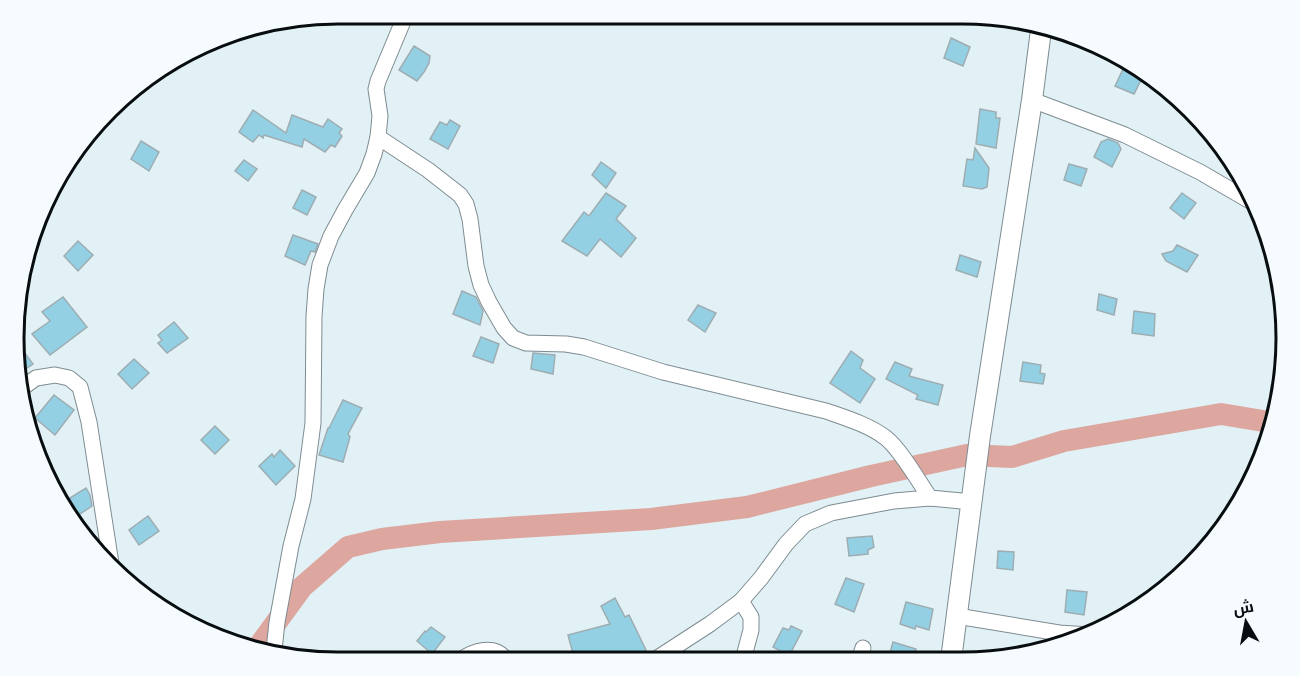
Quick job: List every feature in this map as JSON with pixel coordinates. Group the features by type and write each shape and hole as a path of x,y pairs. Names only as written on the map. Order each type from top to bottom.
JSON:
{"main road":[{"path":"952,652 980,436 1040,34"}],"street":[{"path":"274,645 291,546 303,499 313,423 314,316 320,265 331,236 367,173 378,136 380,116 376,89 402,24"},
{"path":"1032,100 1125,135 1200,172 1243,197"},
{"path":"378,136 460,195 466,204 470,219 476,266 482,285 504,328 513,338 526,343 584,347 663,372 826,411 852,420 888,439 930,498"},
{"path":"28,384 36,378 55,375 69,378 80,387 89,422 109,553"},
{"path":"668,652 741,601 786,544 805,524 831,513 894,501 930,498 972,502"},
{"path":"741,601 751,617 751,630 745,652"},
{"path":"957,616 1053,638"},
{"path":"475,652 480,650 497,652"}],"building":[{"path":"951,38 970,47 963,66 944,58"},
{"path":"414,46 430,56 429,63 417,81 399,70"},
{"path":"1123,69 1141,80 1134,94 1115,86"},
{"path":"980,109 996,112 996,118 1000,118 996,148 976,144"},
{"path":"253,110 286,133 292,115 323,127 328,119 342,129 339,133 342,136 335,147 331,145 325,152 304,139 302,147 264,135 263,138 259,135 253,142 239,132"},
{"path":"450,120 460,126 448,149 430,139 440,122 447,125"},
{"path":"1108,139 1118,143 1121,149 1112,167 1094,157 1101,142"},
{"path":"141,141 159,152 149,171 131,159"},
{"path":"975,148 989,168 987,187 982,189 963,186 967,159 973,160"},
{"path":"244,160 257,169 248,181 235,171"},
{"path":"601,162 616,173 606,188 592,175"},
{"path":"1069,164 1087,169 1081,186 1064,180"},
{"path":"302,190 316,197 307,215 293,208"},
{"path":"606,193 626,206 616,219 636,238 621,257 600,239 587,256 562,241 584,212 589,216"},
{"path":"1182,193 1196,203 1184,219 1170,208"},
{"path":"293,235 318,244 315,252 311,251 305,265 285,256"},
{"path":"78,241 93,255 78,271 64,256"},
{"path":"1177,245 1198,255 1187,272 1166,261 1162,254 1173,251"},
{"path":"960,255 981,262 977,277 956,270"},
{"path":"462,291 476,297 483,311 480,325 453,314"},
{"path":"1099,294 1117,299 1114,315 1097,310"},
{"path":"63,297 87,327 50,355 32,334 50,321 42,312"},
{"path":"698,305 716,313 705,332 688,320"},
{"path":"1134,311 1155,314 1154,336 1132,333"},
{"path":"174,322 188,338 167,353 158,343 162,340 158,335"},
{"path":"481,337 499,344 493,363 473,356"},
{"path":"851,351 863,360 860,368 875,379 860,403 830,383"},
{"path":"25,353 33,364 26,369"},
{"path":"533,353 555,355 553,374 531,369"},
{"path":"134,359 149,373 132,389 118,374"},
{"path":"895,362 912,369 909,376 943,385 938,405 916,399 918,395 886,379"},
{"path":"1023,362 1041,365 1040,373 1045,374 1043,384 1020,381"},
{"path":"54,395 74,410 55,435 35,418"},
{"path":"343,400 362,408 348,434 350,437 343,462 319,455 328,428"},
{"path":"215,426 229,440 215,454 201,440"},
{"path":"280,450 295,466 276,485 259,466 272,454 274,457"},
{"path":"86,488 92,506 79,515 68,499"},
{"path":"148,516 159,531 139,545 129,530"},
{"path":"872,536 874,547 868,550 868,554 849,556 847,538"},
{"path":"998,551 1014,552 1013,570 997,568"},
{"path":"846,578 864,584 854,612 835,604"},
{"path":"1067,590 1087,592 1084,615 1065,612"},
{"path":"615,598 625,617 629,615 646,650 643,652 573,652 568,635 610,624 601,606"},
{"path":"906,602 933,609 929,630 916,626 915,629 900,624"},
{"path":"791,626 802,631 791,652 782,652 773,647 783,628 789,630"},
{"path":"431,627 445,637 434,652 430,652 417,641"},
{"path":"893,642 916,649 915,652 890,652"}],"waterway":[{"path":"262,642 302,587 348,547 382,539 440,532 651,519 747,507 967,455 1012,457 1064,441 1221,414 1264,421"}]}
